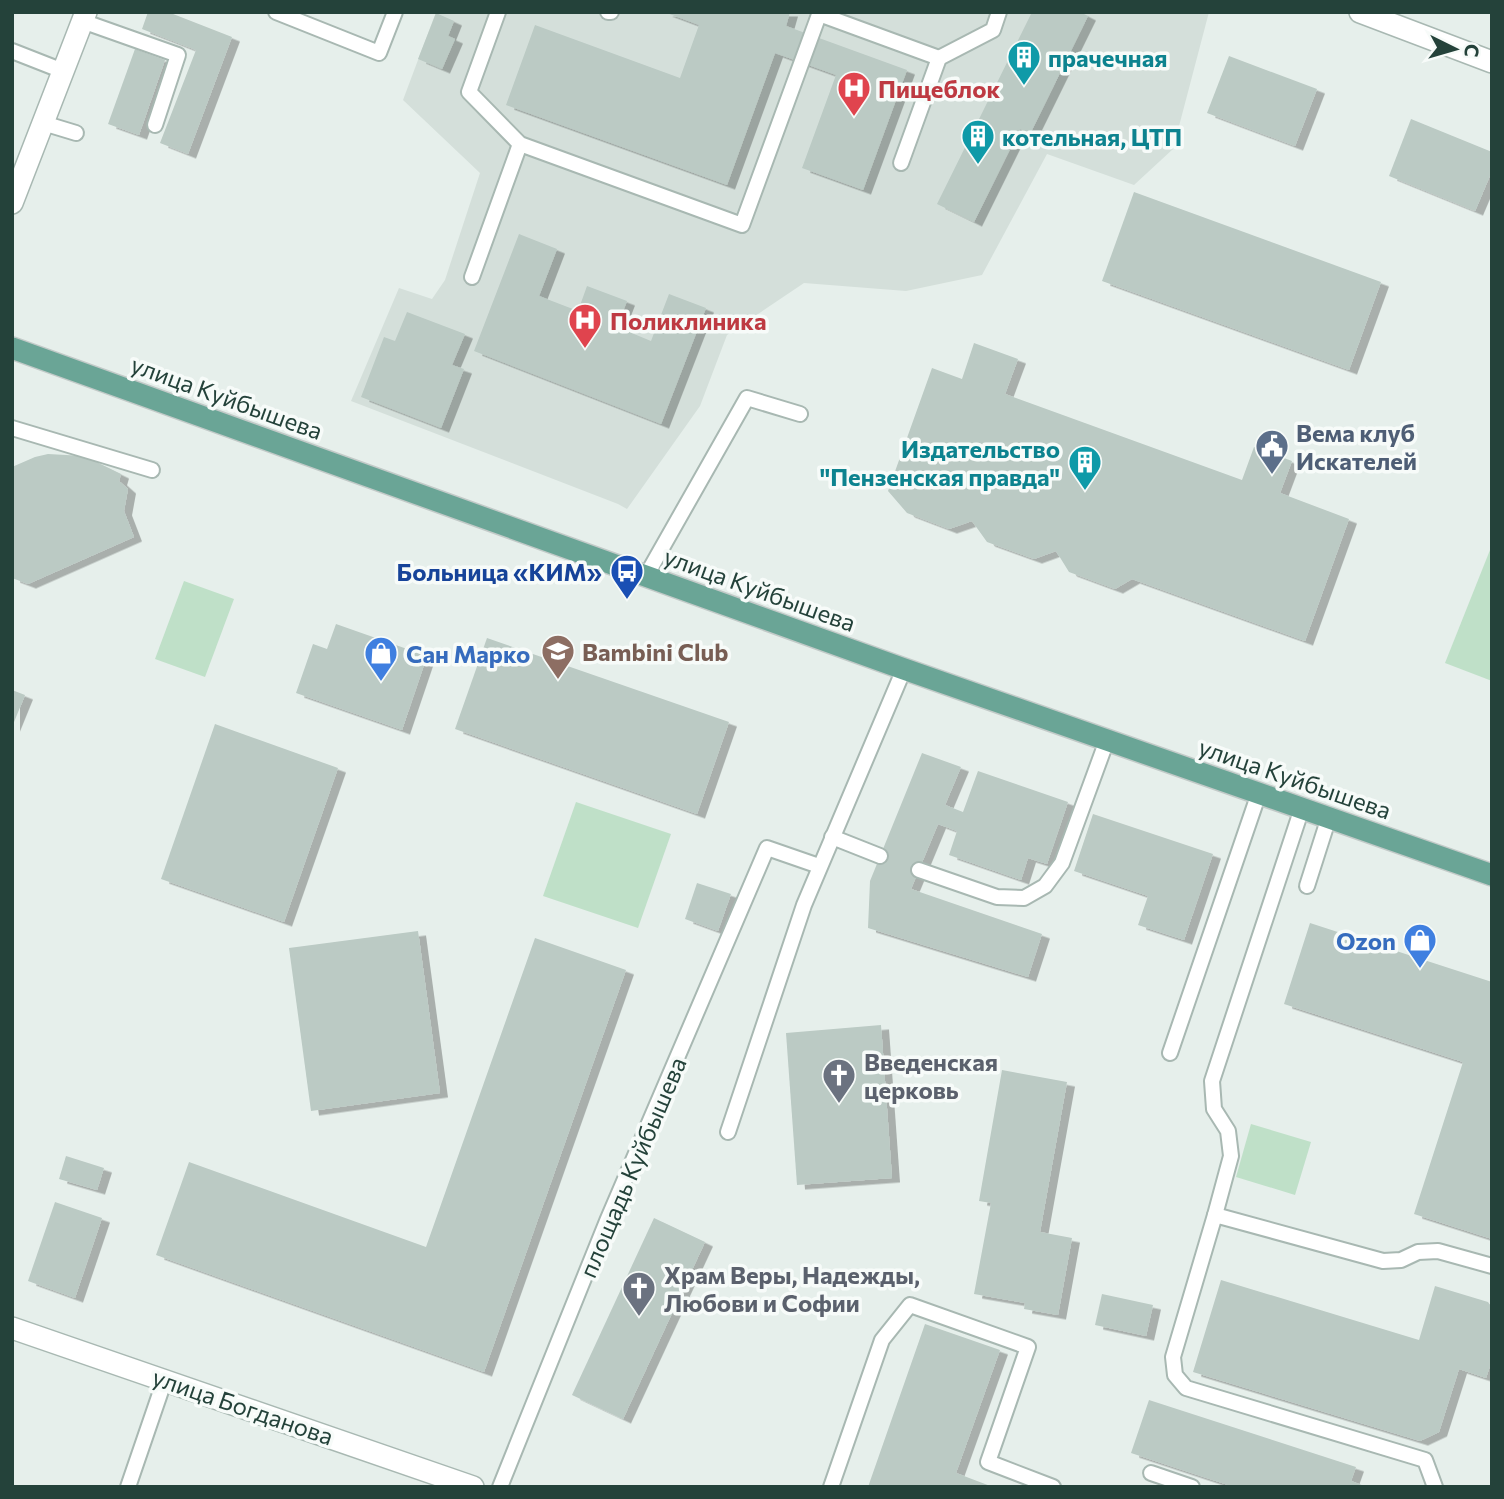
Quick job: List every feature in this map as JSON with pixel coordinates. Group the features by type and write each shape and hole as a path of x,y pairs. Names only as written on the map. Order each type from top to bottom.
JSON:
{"main road":[{"name":"улица Куйбышева","path":"12,348 904,669 1492,875"}],"street":[{"path":"1360,12 1492,62"},
{"path":"12,203 84,17"},
{"name":"улица Богданова","path":"12,1328 473,1487"}],"lane":[{"path":"276,12 379,53 394,12"},
{"path":"498,12 469,92 520,144 742,225 819,13 939,58"},
{"path":"901,163 939,58 993,30 999,12"},
{"path":"84,17 178,55 155,125"},
{"path":"12,51 63,71"},
{"path":"43,123 76,133"},
{"path":"472,277 520,144"},
{"path":"646,576 747,398 800,414"},
{"path":"12,428 152,470"},
{"path":"729,1132 804,905 904,669"},
{"path":"919,870 997,897 1024,898 1045,886 1062,863 1107,740"},
{"path":"1170,1053 1259,793"},
{"path":"1302,808 1212,1081 1214,1109 1228,1131 1231,1156 1173,1357 1175,1375 1186,1388 1425,1460 1435,1487"},
{"path":"1307,886 1329,817"},
{"path":"832,837 880,856"},
{"name":"площадь Куйбышева","path":"500,1487 607,1221 767,848 819,866"},
{"path":"1216,1214 1383,1261 1401,1260 1418,1252 1438,1251 1492,1266"},
{"path":"831,1487 882,1340 910,1305 1028,1347 988,1462 1053,1487"},
{"path":"128,1487 165,1379"},
{"path":"1152,1473 1192,1487"}],"shaded area":[{"path":"436,12 1209,12 1173,149 1134,185 1047,154 982,275 906,291 804,283 727,335 700,406 627,509 351,401 399,288 432,299 445,280 480,173 403,100"}],"green space":[{"path":"1492,545 1492,681 1445,663"},
{"path":"184,581 234,599 205,677 155,659"},
{"path":"576,802 671,834 638,928 543,896"},
{"path":"1251,1124 1311,1142 1295,1195 1236,1177"}],"building":[{"path":"148,12 168,12 232,37 188,154 160,143 196,50 142,29"},
{"path":"664,12 790,12 786,26 907,70 863,190 802,168 836,75 775,53 727,185 506,105 535,25 680,78 699,25"},
{"path":"1032,12 1080,12 1088,16 1030,134 1020,129 974,222 937,204"},
{"path":"436,13 454,21 448,36 455,39 442,69 418,59"},
{"path":"135,49 165,60 139,135 108,124"},
{"path":"1229,56 1317,89 1295,146 1207,113"},
{"path":"1411,119 1492,152 1492,171 1475,211 1389,176"},
{"path":"1134,192 1381,282 1349,370 1102,281"},
{"path":"519,234 557,249 539,296 578,311 587,286 627,301 617,327 651,341 669,294 706,308 661,424 474,351"},
{"path":"407,312 465,334 452,365 464,369 441,428 361,397 384,337 395,341"},
{"name":"Издательство \"Пензенская правда\"","path":"974,343 1018,359 1005,394 1242,480 1254,447 1292,461 1280,493 1349,519 1305,641 1132,579 1115,589 1069,572 1056,551 1034,559 987,542 972,521 949,529 907,513 888,491 932,368 962,379"},
{"path":"48,454 84,456 121,474 119,481 128,489 124,511 134,537 28,584 12,578 12,467"},
{"path":"336,624 427,656 402,730 296,693 313,644 327,649"},
{"path":"487,638 729,722 697,814 455,729"},
{"path":"12,690 25,695 12,727"},
{"path":"215,724 338,768 284,922 161,879"},
{"path":"922,753 961,767 945,805 963,812 978,771 1068,802 1047,864 1028,858 1021,880 949,855 957,831 938,824 911,889 1042,934 1028,977 868,928 870,881"},
{"path":"1093,814 1213,854 1184,940 1138,925 1148,896 1074,871"},
{"path":"697,883 731,894 718,931 685,919"},
{"path":"1310,923 1492,982 1492,1239 1414,1214 1463,1062 1284,1004"},
{"path":"418,931 440,1093 311,1111 289,948"},
{"path":"535,938 626,970 484,1372 156,1255 189,1162 426,1247"},
{"name":"Введенская церковь","path":"881,1025 892,1178 797,1185 786,1033"},
{"path":"1002,1070 1067,1082 1040,1232 1072,1238 1058,1315 1024,1309 1025,1303 974,1294 991,1203 979,1201"},
{"path":"66,1156 104,1168 97,1190 59,1179"},
{"path":"55,1202 102,1218 75,1298 28,1281"},
{"name":"Храм Веры, Надежды, Любови и Софии","path":"654,1218 705,1242 623,1419 572,1395"},
{"path":"1221,1280 1419,1340 1435,1286 1488,1302 1492,1308 1492,1360 1486,1378 1459,1369 1439,1432 1420,1441 1193,1372"},
{"path":"1102,1294 1153,1305 1146,1336 1095,1325"},
{"path":"925,1324 1000,1350 956,1473 993,1487 868,1487"},
{"path":"1149,1400 1356,1467 1351,1481 1367,1487 1234,1487 1131,1453"}],"place":[{"name":"прачечная","path":"1024,87"},
{"name":"Пищеблок","path":"854,118"},
{"name":"котельная, ЦТП","path":"978,166"},
{"name":"Поликлиника","path":"585,350"},
{"name":"Вема клуб Искателей","path":"1272,476"},
{"name":"Издательство \"Пензенская правда\"","path":"1085,492"},
{"name":"Больница «КИМ»","path":"627,601"},
{"name":"Bambini Club","path":"558,681"},
{"name":"Сан Марко","path":"381,683"},
{"name":"Ozon","path":"1420,970"},
{"name":"Введенская церковь","path":"839,1105"},
{"name":"Храм Веры, Надежды, Любови и Софии","path":"639,1318"}]}
